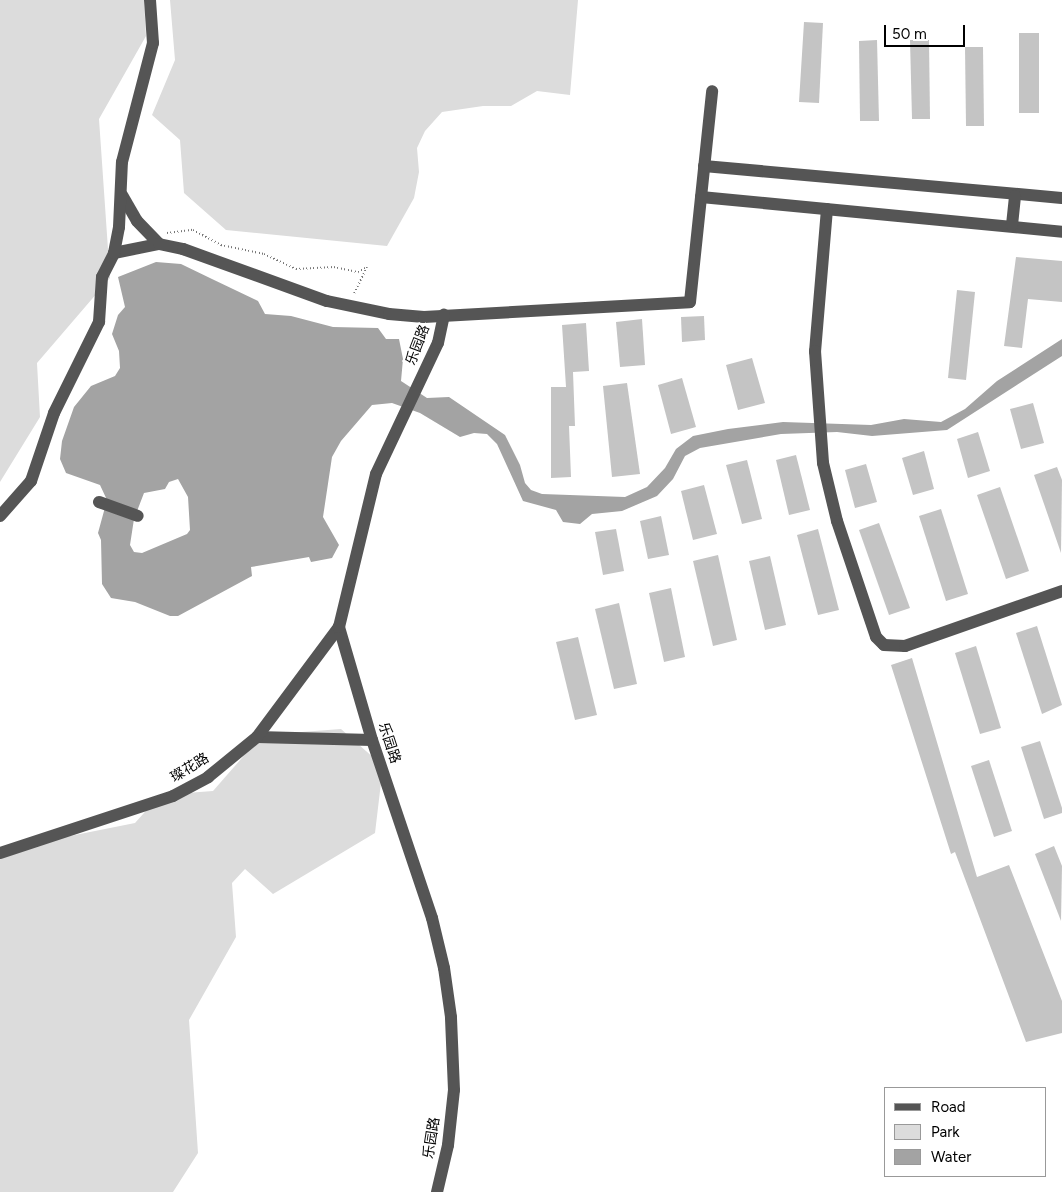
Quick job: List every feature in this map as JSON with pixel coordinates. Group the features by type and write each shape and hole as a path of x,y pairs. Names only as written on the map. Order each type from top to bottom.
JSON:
{"street":[{"path":"0,516 31,482 54,413 99,322 102,277 114,253 122,195 122,162 153,43 150,0"},
{"path":"114,253 158,244 199,254 294,291 389,314 424,317 690,302 712,91"},
{"path":"704,166 1015,196 1062,198"},
{"path":"122,195 137,221 158,244"},
{"path":"1012,226 1015,196"},
{"path":"701,197 1062,232"},
{"path":"827,209 816,343 818,417 822,462 837,521 872,631 884,645 906,646 1062,591"},
{"name":"乐园路","path":"437,1192 448,1145 454,1090 452,1026 444,968 432,918 372,740 339,627 366,504 376,474 402,414 438,343 444,315"},
{"path":"99,502 138,516"},
{"name":"璨花路","path":"0,853 173,796 208,777 257,737 339,627"},
{"path":"257,737 372,740"}],"path":[{"path":"158,244 166,233 193,230 220,245 264,254 296,269 334,267 358,272 367,267 349,305"}],"green space":[{"path":"0,0 144,0 146,36 99,119 110,278 37,363 40,417 0,482"},
{"path":"170,0 578,0 570,95 537,91 511,106 483,106 442,112 425,131 417,148 419,172 414,198 387,246 226,230 184,193 180,140 152,115 175,60"},
{"path":"341,729 383,766 375,833 273,894 245,869 232,883 236,937 189,1020 198,1153 173,1192 0,1192 0,850 135,823 160,795 213,791 262,735"}],"water":[{"path":"156,262 181,264 258,301 265,314 291,316 333,327 378,328 386,339 399,339 403,359 401,381 427,398 449,397 505,435 520,465 525,483 531,490 542,494 625,497 647,487 665,468 676,449 693,436 728,429 783,422 871,425 904,419 941,422 965,409 997,381 1062,339 1062,356 947,430 872,436 837,432 781,434 700,448 685,456 673,479 657,496 622,511 592,514 580,524 563,522 556,510 523,501 497,444 487,434 474,433 460,437 420,413 392,403 372,405 341,441 332,457 323,517 339,545 332,558 311,562 309,557 251,567 252,576 178,616 170,616 135,602 111,598 102,584 101,540 98,533 107,500 100,485 66,473 60,459 62,441 74,407 91,386 115,376 120,368 119,351 112,334 118,315 125,307 118,277","holes":["178,479 188,497 190,530 187,534 142,553 134,552 130,545 134,519 144,493 165,489 169,482"]}],"building":[{"path":"804,22 823,23 819,103 799,102"},
{"path":"1019,33 1039,33 1039,113 1019,113"},
{"path":"877,40 879,121 860,121 859,41"},
{"path":"910,40 929,40 930,119 912,119"},
{"path":"965,47 983,47 984,126 966,126"},
{"path":"1016,257 1062,261 1062,302 1028,299 1022,348 1004,346"},
{"path":"957,290 975,292 966,380 948,378"},
{"path":"704,316 705,340 682,342 681,317"},
{"path":"642,319 645,365 620,367 616,322"},
{"path":"586,323 589,371 573,372 575,426 569,426 571,477 551,478 551,387 566,387 562,325"},
{"path":"752,358 765,403 738,410 726,365"},
{"path":"682,378 696,427 671,434 658,385"},
{"path":"627,383 640,474 612,477 603,386"},
{"path":"1033,403 1044,443 1021,449 1010,409"},
{"path":"978,432 990,471 968,478 957,439"},
{"path":"924,451 934,489 913,495 902,458"},
{"path":"796,455 810,510 789,515 776,460"},
{"path":"747,460 762,519 742,524 726,465"},
{"path":"866,464 877,502 855,508 845,470"},
{"path":"1057,467 1062,480 1061,553 1034,475"},
{"path":"704,485 717,534 693,540 681,491"},
{"path":"1000,487 1029,571 1006,579 977,495"},
{"path":"941,509 968,594 946,601 919,516"},
{"path":"661,516 669,555 648,559 640,521"},
{"path":"879,523 910,608 889,615 859,530"},
{"path":"616,529 624,571 603,575 595,532"},
{"path":"818,529 839,610 818,615 797,535"},
{"path":"718,555 737,640 713,646 693,561"},
{"path":"770,556 786,625 765,630 749,561"},
{"path":"671,588 685,657 664,662 649,593"},
{"path":"619,603 637,684 614,689 595,609"},
{"path":"1037,626 1062,705 1042,714 1016,633"},
{"path":"578,637 597,715 575,720 556,642"},
{"path":"976,646 1001,728 980,734 955,653"},
{"path":"912,658 977,877 1009,865 1062,1001 1062,1033 1026,1042 955,852 951,854 891,665"},
{"path":"1040,741 1062,808 1062,813 1044,819 1021,747"},
{"path":"989,760 1012,831 994,837 971,766"},
{"path":"1054,846 1062,866 1061,921 1035,854"}]}
